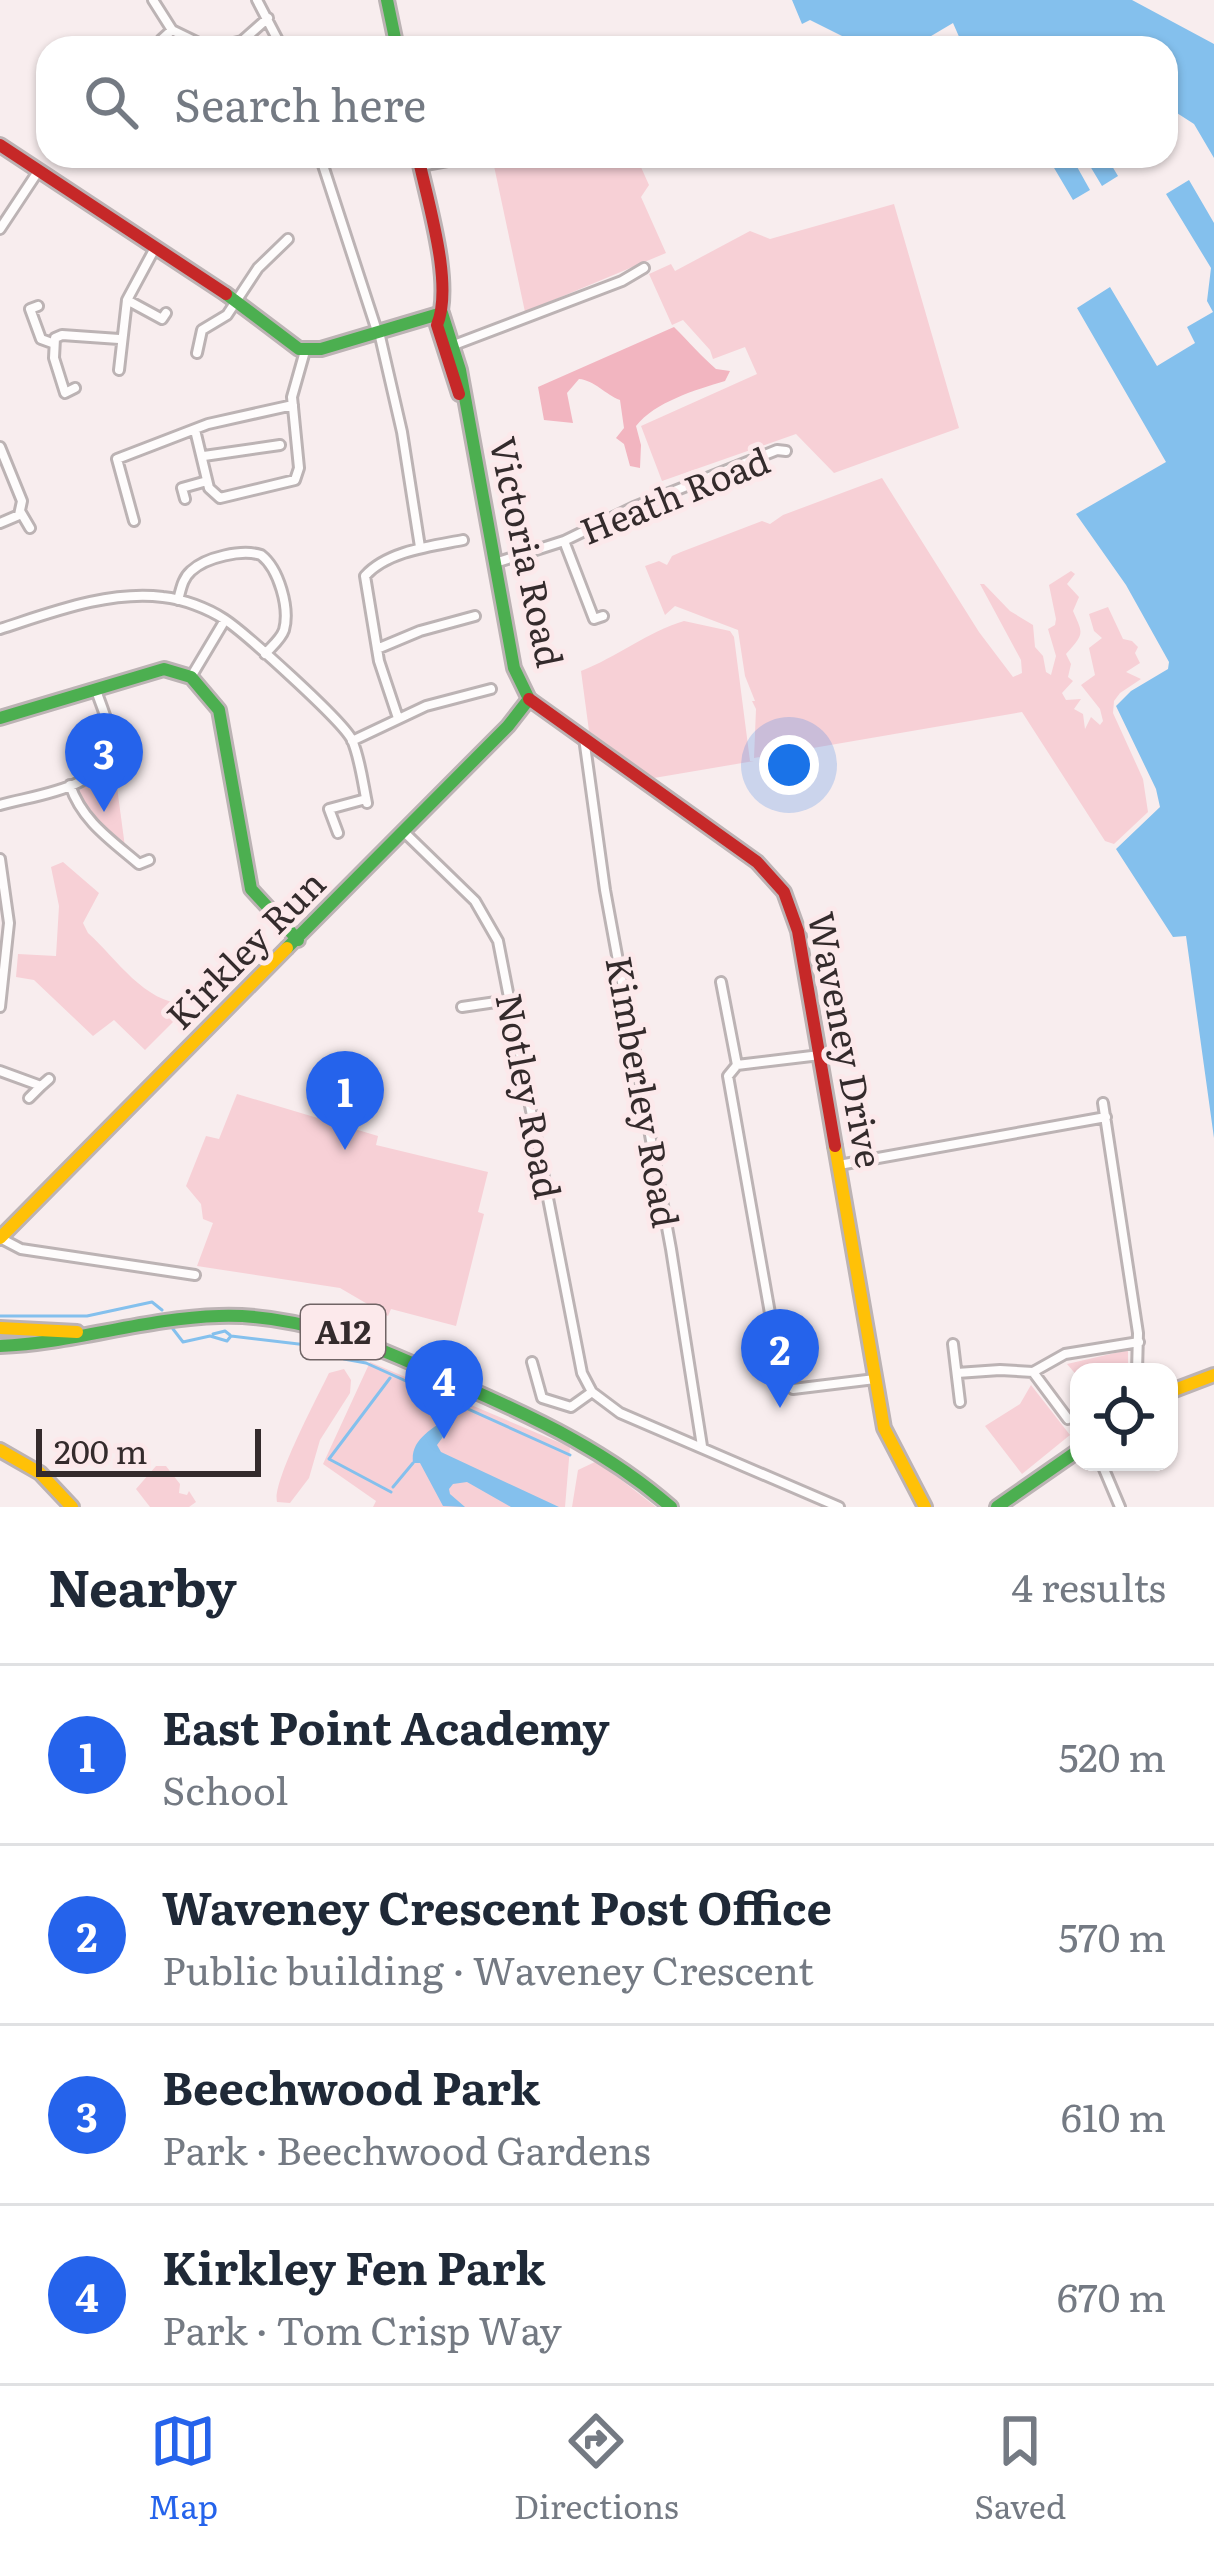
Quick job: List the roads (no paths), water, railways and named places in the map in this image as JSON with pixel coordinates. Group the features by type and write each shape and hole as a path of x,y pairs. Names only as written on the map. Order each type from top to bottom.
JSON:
{"main road":[{"path":"387,0 394,36"},
{"path":"0,145 305,351 442,313"},
{"name":"Victoria Road","path":"420,168 442,280 442,313 454,345 514,668 529,699"},
{"name":"Victoria Road","path":"442,313 437,325 467,417"},
{"path":"0,718 164,669 191,677 219,710 250,889 298,940"},
{"name":"Waveney Drive","path":"529,699 757,862 778,882 798,931 887,1436 925,1507"},
{"name":"Kirkley Run","path":"0,1238 404,832 529,699"},
{"name":"A12","path":"4,1344 38,1345 92,1332 234,1316 293,1319 340,1331 574,1435 639,1477 671,1507"},
{"name":"A12","path":"0,1328 92,1332"},
{"path":"1178,1389 1214,1375"},
{"path":"0,1450 40,1473 72,1507"},
{"path":"1000,1506 1070,1457"}],"street":[{"path":"153,0 178,36"},
{"path":"257,0 276,36"},
{"path":"248,36 268,18"},
{"path":"165,36 172,30"},
{"path":"324,168 378,332 402,432 420,547"},
{"path":"0,230 39,170"},
{"path":"197,352 202,330 227,315 258,268 288,239"},
{"path":"119,370 127,300 155,247"},
{"path":"454,345 622,281 644,268"},
{"path":"127,300 162,319"},
{"path":"38,306 30,309 41,339 52,344 66,392"},
{"path":"52,344 62,335 119,339"},
{"path":"195,430 209,488 220,497 295,480 299,468 293,391 305,351"},
{"path":"134,521 117,459 218,421 293,406"},
{"path":"204,456 280,445"},
{"path":"0,447 30,528"},
{"name":"Heath Road","path":"495,563 564,541 634,506 777,450 786,451"},
{"path":"185,499 181,483 207,481"},
{"path":"0,523 20,511"},
{"path":"398,718 377,649 365,576 377,565 420,547 463,540"},
{"path":"564,541 598,621"},
{"path":"178,600 182,584 200,566 238,553 261,555 277,573 285,614 282,635 266,654"},
{"path":"0,629 97,601 138,596 178,600 225,620 352,740 367,801 329,809 338,833"},
{"path":"377,649 475,616"},
{"path":"191,677 225,620"},
{"path":"0,805 70,785 97,771 110,747 110,734 95,687"},
{"path":"352,740 398,718 491,689"},
{"name":"Kimberley Road","path":"584,737 605,890 702,1446"},
{"path":"70,785 89,820 142,866"},
{"name":"Notley Road","path":"404,832 483,912 498,941 582,1373 592,1392"},
{"path":"0,859 9,923 1,1000"},
{"path":"721,982 737,1065"},
{"path":"462,1007 510,1000"},
{"path":"820,1055 737,1065 728,1076 782,1381 793,1389 877,1379"},
{"path":"0,1071 45,1083 29,1098"},
{"path":"1103,1103 1137,1363"},
{"path":"839,1165 1106,1117"},
{"path":"0,1238 21,1249 195,1275"},
{"path":"957,1373 1033,1372 1065,1354 1138,1342"},
{"path":"953,1344 960,1402"},
{"path":"532,1362 542,1398 572,1407 592,1392 620,1413 839,1507"},
{"path":"1033,1372 1068,1419"},
{"path":"1105,1471 1120,1507"}],"water":[{"path":"792,0 1132,0 1214,44 1214,158 1194,124 1178,114 1178,36 959,36 953,23 931,36 842,36 810,20 802,24"},
{"path":"1054,168 1078,168 1090,190 1073,200"},
{"path":"1091,168 1113,168 1118,176 1102,186"},
{"path":"1189,180 1214,223 1214,1138 1186,936 1173,937 1116,849 1160,807 1116,706 1168,669 1169,662 1126,585 1076,514 1166,462 1077,308 1110,287 1157,366 1195,343 1187,327 1213,312 1207,301 1211,268 1166,194"},
{"path":"449,1416 454,1422 437,1445 441,1452 559,1507 511,1507 467,1482 449,1489 465,1507 443,1506 420,1463 413,1463 413,1455 424,1436"}],"waterway":[{"path":"0,1316 87,1316 152,1302 162,1310"},
{"path":"173,1329 183,1342 210,1336 227,1341 231,1336 324,1347 570,1455"},
{"path":"213,1334 225,1331 230,1335"},
{"path":"390,1378 329,1459 391,1492"},
{"path":"450,1419 460,1406"},
{"path":"393,1487 413,1463"}],"place":[{"name":"Beechwood Park","path":"104,812"},
{"name":"East Point Academy","path":"345,1150"},
{"name":"Waveney Crescent Post Office","path":"780,1408"},
{"name":"Kirkley Fen Park","path":"444,1439"}]}
